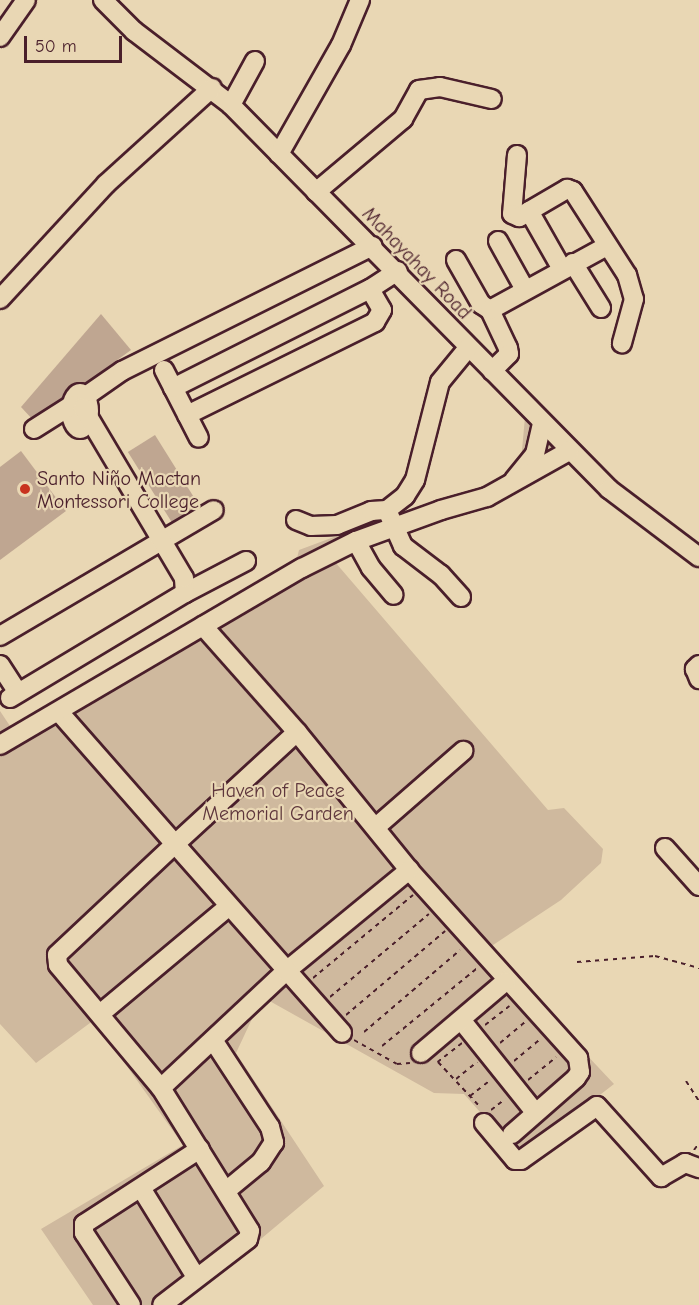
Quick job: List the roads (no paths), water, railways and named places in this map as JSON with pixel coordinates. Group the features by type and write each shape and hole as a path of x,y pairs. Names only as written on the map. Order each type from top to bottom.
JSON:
{"street":[{"path":"0,37 26,0"},
{"name":"Mahayahay Road","path":"103,0 134,31 212,88 231,105 398,271 468,348 609,489 699,557"},
{"path":"279,154 341,45 360,0"},
{"path":"231,105 255,61"},
{"path":"316,192 403,119 419,90 440,87 492,99"},
{"path":"0,299 106,184 212,88"},
{"path":"517,155 512,214 519,217 567,189 573,191 634,293 622,343"},
{"path":"529,211 601,309"},
{"path":"498,241 524,288"},
{"path":"34,429 80,403 122,371 373,246"},
{"path":"490,310 524,288 607,246"},
{"path":"456,260 481,304 490,310 509,351 492,371"},
{"path":"173,388 370,289 398,271"},
{"path":"187,415 375,322 382,310 370,289"},
{"path":"296,520 311,526 337,525 371,511 387,510 405,496 415,480 441,382 468,348"},
{"path":"164,370 199,438"},
{"path":"80,403 184,578 185,593"},
{"path":"509,486 535,453 542,423"},
{"path":"0,745 302,567 393,528 487,497 574,456"},
{"path":"492,508 574,456"},
{"path":"0,636 214,510"},
{"path":"387,510 393,528 403,546 441,575 461,597"},
{"path":"356,542 371,568 394,596"},
{"path":"0,665 14,695 185,593 246,561"},
{"path":"203,626 297,732 376,826 409,870 580,1065 576,1078 512,1134"},
{"path":"699,665 695,669 699,679"},
{"path":"58,712 285,972 302,987 338,1029"},
{"path":"162,1305 248,1239 250,1231 161,1088 58,965 57,955 297,732"},
{"path":"376,826 463,751"},
{"path":"665,848 699,886"},
{"path":"161,1088 285,972 409,870"},
{"path":"100,1014 229,906"},
{"path":"421,1053 462,1021 506,981"},
{"path":"462,1021 535,1112"},
{"path":"213,1040 270,1127 274,1143 261,1162 226,1191"},
{"path":"485,1119 515,1160 521,1160 597,1106 661,1177 685,1163 699,1168"},
{"path":"131,1305 84,1233 84,1224 200,1149"},
{"path":"141,1188 196,1277"}],"place":[{"name":"Santo Niño Mactan Montessori College","path":"25,489"}],"park label":[{"name":"Haven of Peace Memorial Garden","path":"278,802"}]}
